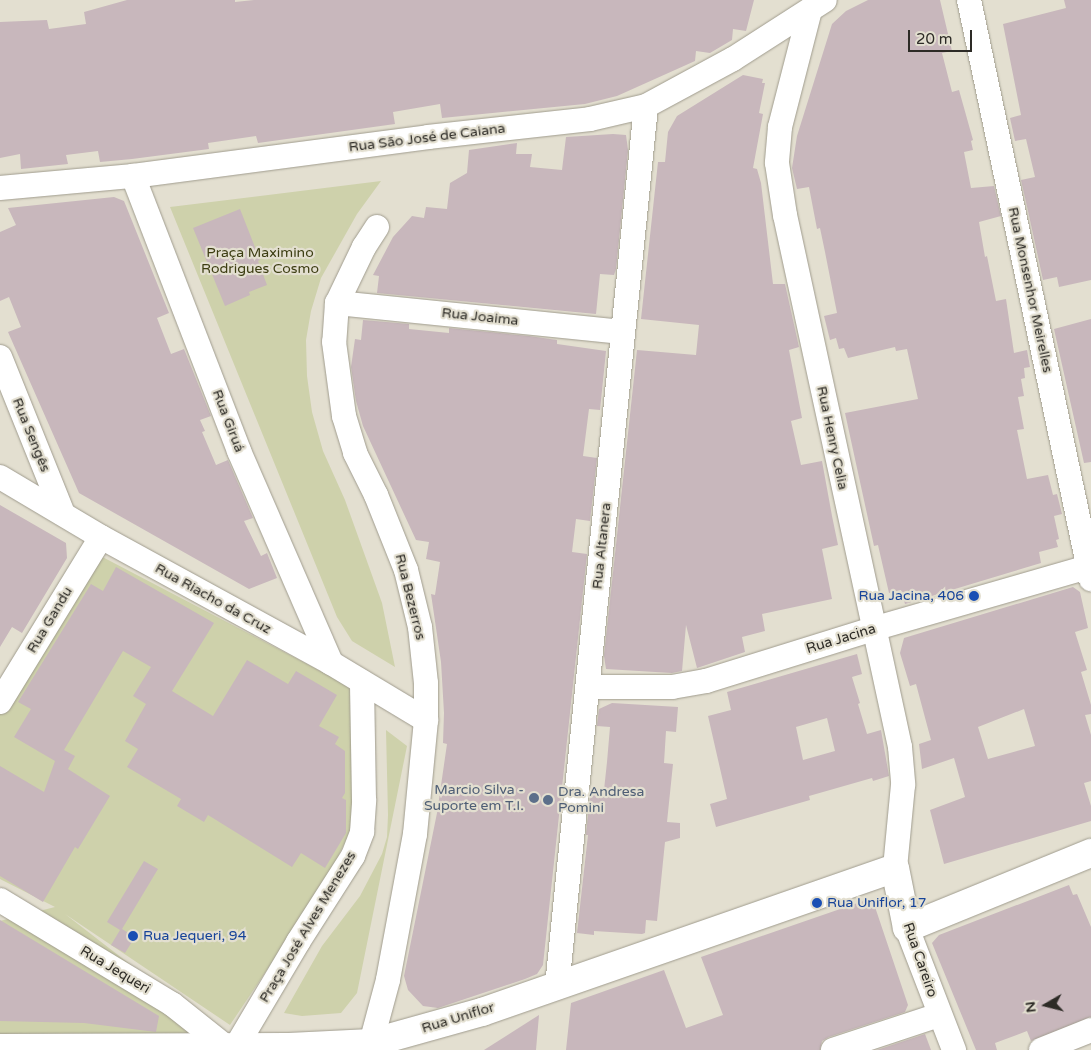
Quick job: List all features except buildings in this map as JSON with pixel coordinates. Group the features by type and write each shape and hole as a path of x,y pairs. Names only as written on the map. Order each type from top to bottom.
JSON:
{"main road":[{"path":"907,928 1091,852"},
{"name":"Rua Careiro","path":"895,868 907,928"},
{"name":"Rua Uniflor","path":"0,1048 375,1047 557,987 895,868"}],"street":[{"name":"Rua Monsenhor Meirelles","path":"969,0 1090,571"},
{"name":"Rua São José de Caiana","path":"0,188 133,176 428,137 590,119 646,106 733,59 818,5"},
{"name":"Rua Henry Celia","path":"818,5 780,127 777,163 785,215 900,747 903,785 895,868"},
{"name":"Rua Altanera","path":"557,987 646,106"},
{"name":"Rua Giruá","path":"133,176 239,451 331,663"},
{"name":"Rua Bezerros","path":"375,1047 415,834 426,720 426,683 420,627 406,570 376,495 355,453 344,416 334,342 337,303 364,248 377,227"},
{"name":"Rua Joaima","path":"337,303 623,332"},
{"name":"Rua Sengês","path":"0,357 63,514"},
{"name":"Rua Riacho da Cruz","path":"0,477 101,537 331,663 426,720"},
{"name":"Rua Gandu","path":"3,691 101,537"},
{"name":"Rua Jacina","path":"588,687 672,687 706,681 873,629 1090,571"},
{"name":"Praça José Alves Menezes","path":"232,1048 353,856 362,832 364,800 362,682"},
{"name":"Rua Jequeri","path":"0,900 172,1004 232,1048"},
{"name":"Rua Careiro","path":"907,928 954,1050"},
{"path":"833,1050 939,1015"},
{"path":"1041,1050 1091,1030"}],"green space":[{"name":"Praça Maximino Rodrigues Cosmo","path":"381,181 357,214 321,278 311,311 306,340 307,376 312,412 323,451 345,500 382,603 395,667 352,641 337,617 170,207"},
{"path":"91,551 351,687 353,826 325,883 230,1025 65,914 237,1047 0,1050 0,921 55,907 0,879 0,712"},
{"path":"386,730 407,746 357,993 341,1013 302,1016 284,1013 322,946 360,896 382,854 387,837 388,815"}],"place":[{"name":"Rua Jacina, 406","path":"974,596"},
{"name":"Marcio Silva - Suporte em T.I.","path":"534,798"},
{"name":"Dra. Andresa Pomini","path":"548,800"},
{"name":"Rua Uniflor, 17","path":"817,903"},
{"name":"Rua Jequeri, 94","path":"133,936"}]}
